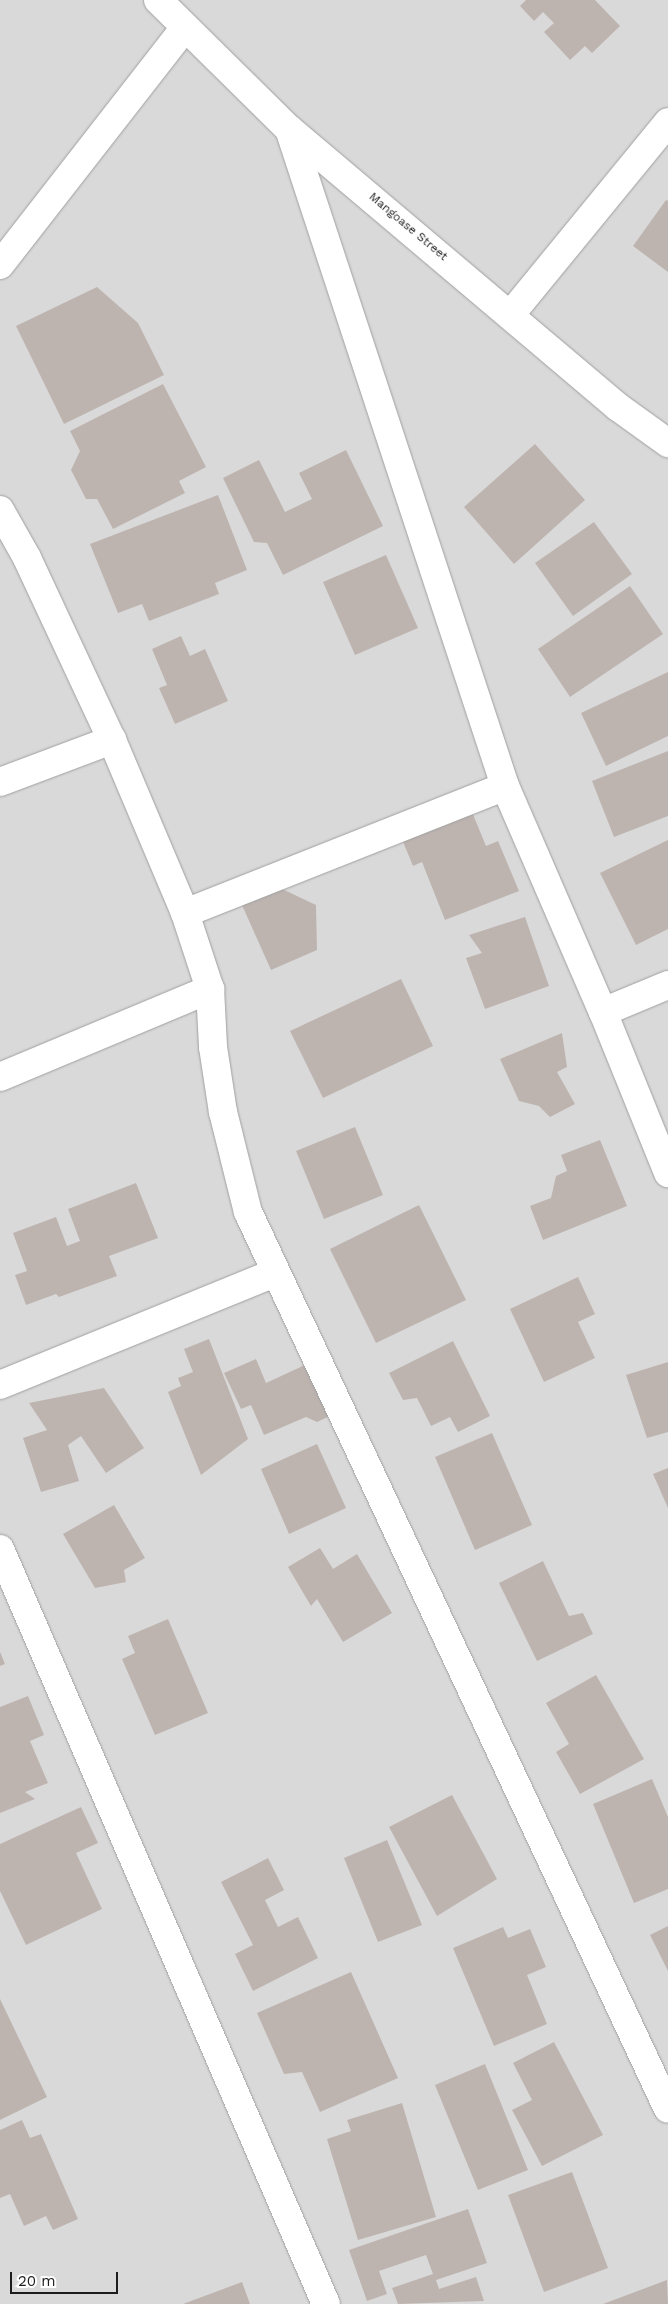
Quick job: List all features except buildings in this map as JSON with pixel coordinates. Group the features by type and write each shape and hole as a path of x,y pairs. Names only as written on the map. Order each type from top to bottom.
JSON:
{"street":[{"name":"Mangoase Street","path":"158,0 184,29 289,129 511,314 618,407 668,443"},
{"path":"0,265 184,29"},
{"path":"511,314 668,122"},
{"path":"289,129 505,786 603,1012 668,1173"},
{"path":"0,510 27,558 112,740 185,913 210,989 213,1047 223,1112 248,1212 668,2109"},
{"path":"0,782 112,740"},
{"path":"185,913 505,786"},
{"path":"603,1012 668,985"},
{"path":"0,1077 210,989"},
{"path":"0,1385 275,1273"},
{"path":"0,1550 326,2304"}],"shaded area":[{"path":"0,0 668,0 668,2304 0,2304"}]}
